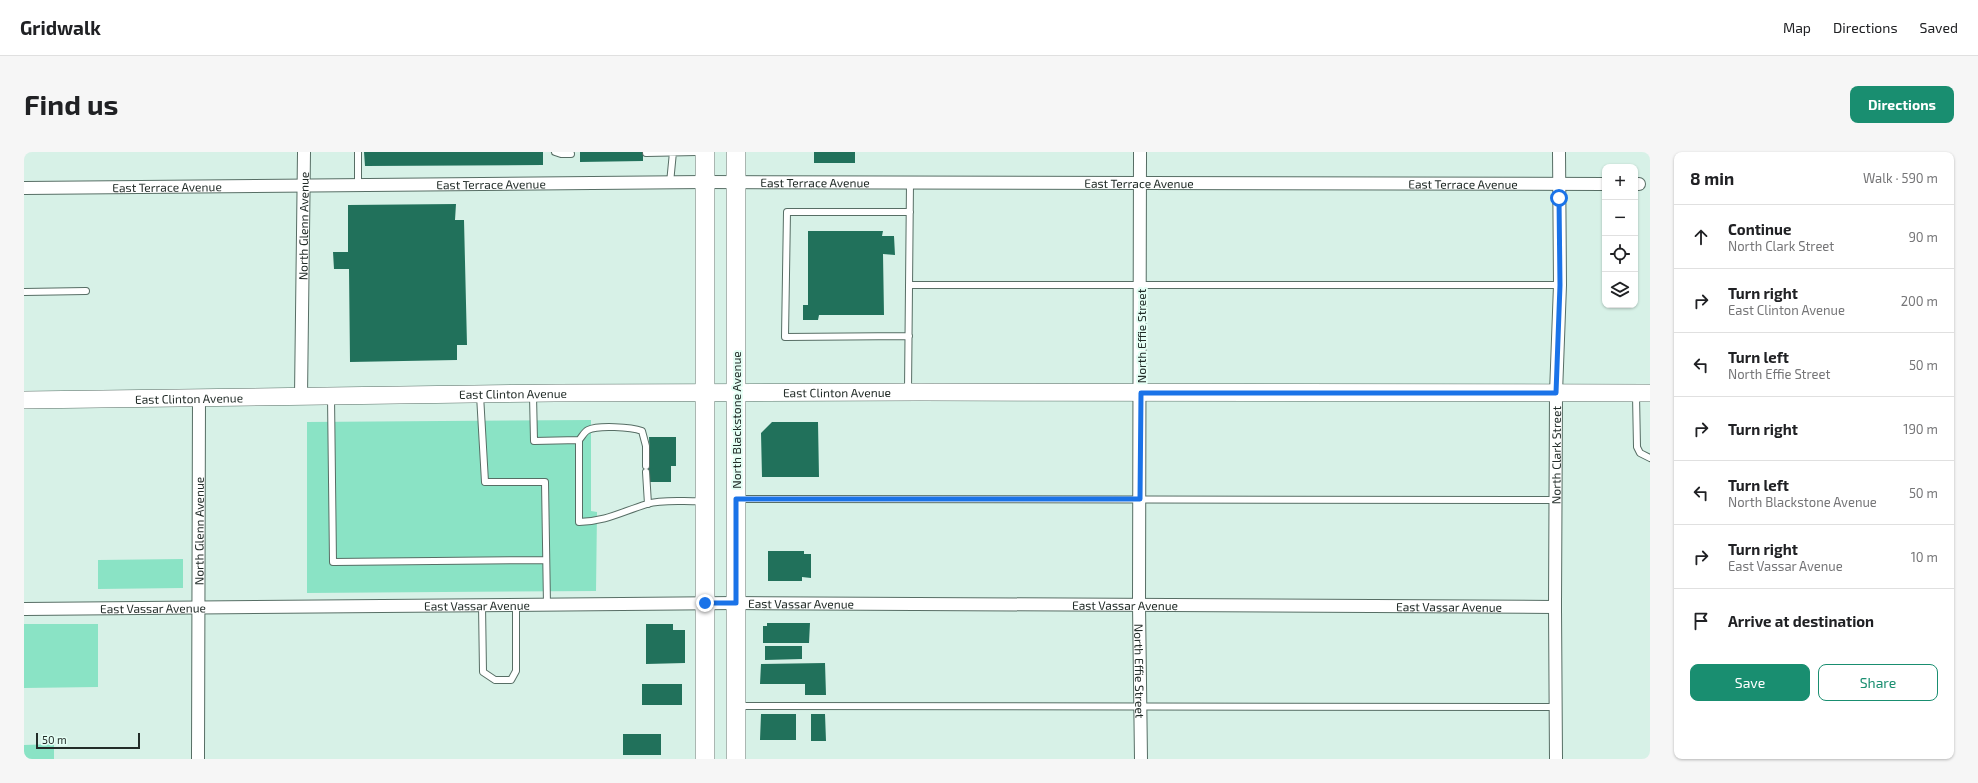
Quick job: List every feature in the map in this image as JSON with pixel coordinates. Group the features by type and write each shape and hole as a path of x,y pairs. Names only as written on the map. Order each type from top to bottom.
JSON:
{"main road":[{"path":"705,152 705,759"},
{"name":"North Blackstone Avenue","path":"736,152 736,759"},
{"name":"East Clinton Avenue","path":"24,400 198,399 533,393 1643,393"}],"street":[{"name":"North Glenn Avenue","path":"301,396 304,152"},
{"name":"North Effie Street","path":"1140,152 1141,393 1139,605 1141,759"},
{"name":"North Clark Street","path":"1556,759 1556,393 1560,285 1559,152"},
{"name":"East Terrace Avenue","path":"24,188 705,182 1602,184"},
{"name":"North Glenn Avenue","path":"198,399 198,759"},
{"name":"East Vassar Avenue","path":"24,609 705,603 1555,607"}],"lane":[{"path":"358,152 358,185"},
{"path":"555,152 561,154 571,154"},
{"path":"646,153 697,152"},
{"path":"670,183 673,153"},
{"path":"908,393 910,183"},
{"path":"909,336 785,337 787,212 910,212"},
{"path":"909,285 1560,285"},
{"path":"24,292 86,291"},
{"path":"533,393 534,440 579,440"},
{"path":"1643,393 1638,447 1640,453 1650,458"},
{"path":"480,394 485,482 545,482 547,605"},
{"path":"331,396 333,562 546,560"},
{"path":"648,504 646,446 642,431 634,428 594,428 586,431 579,440 579,522 596,521 619,515 648,504 706,502"},
{"path":"736,499 1556,500"},
{"path":"482,605 483,672 495,680 511,680 516,671 516,605"},
{"path":"736,706 1556,707"}],"green space":[{"path":"591,420 591,511 597,512 596,591 307,593 307,422"},
{"path":"183,559 183,588 98,589 98,560"},
{"path":"24,624 98,624 98,687 24,688"},
{"path":"54,744 54,759 24,759 24,745"}],"building":[{"path":"364,152 543,152 543,165 365,166"},
{"path":"580,152 643,152 643,161 580,162"},
{"path":"814,152 855,152 855,163 814,163"},
{"path":"456,204 455,220 464,220 467,345 457,345 457,360 350,362 349,269 334,269 333,252 348,252 348,205"},
{"path":"808,231 883,231 882,236 894,236 895,255 883,254 884,315 819,315 818,320 803,320 803,305 808,305"},
{"path":"772,422 818,422 819,477 762,477 761,433"},
{"path":"649,437 676,437 676,466 671,466 671,482 650,482 650,472 644,472 644,465 650,465"},
{"path":"768,551 804,551 804,554 811,554 811,578 802,577 802,581 768,581"},
{"path":"767,623 810,623 809,643 763,643 763,626 767,626"},
{"path":"646,624 673,624 673,630 685,630 685,663 646,664"},
{"path":"765,646 802,646 802,659 765,660"},
{"path":"825,663 826,695 805,695 805,684 760,684 761,664"},
{"path":"642,684 682,684 682,705 642,705"},
{"path":"761,714 796,714 796,740 760,740"},
{"path":"811,714 825,714 826,741 811,741"},
{"path":"623,734 661,734 661,755 623,755"}],"route":[{"path":"705,603 736,603 736,499 1140,499 1141,393 1556,393 1560,285 1559,198"}]}
